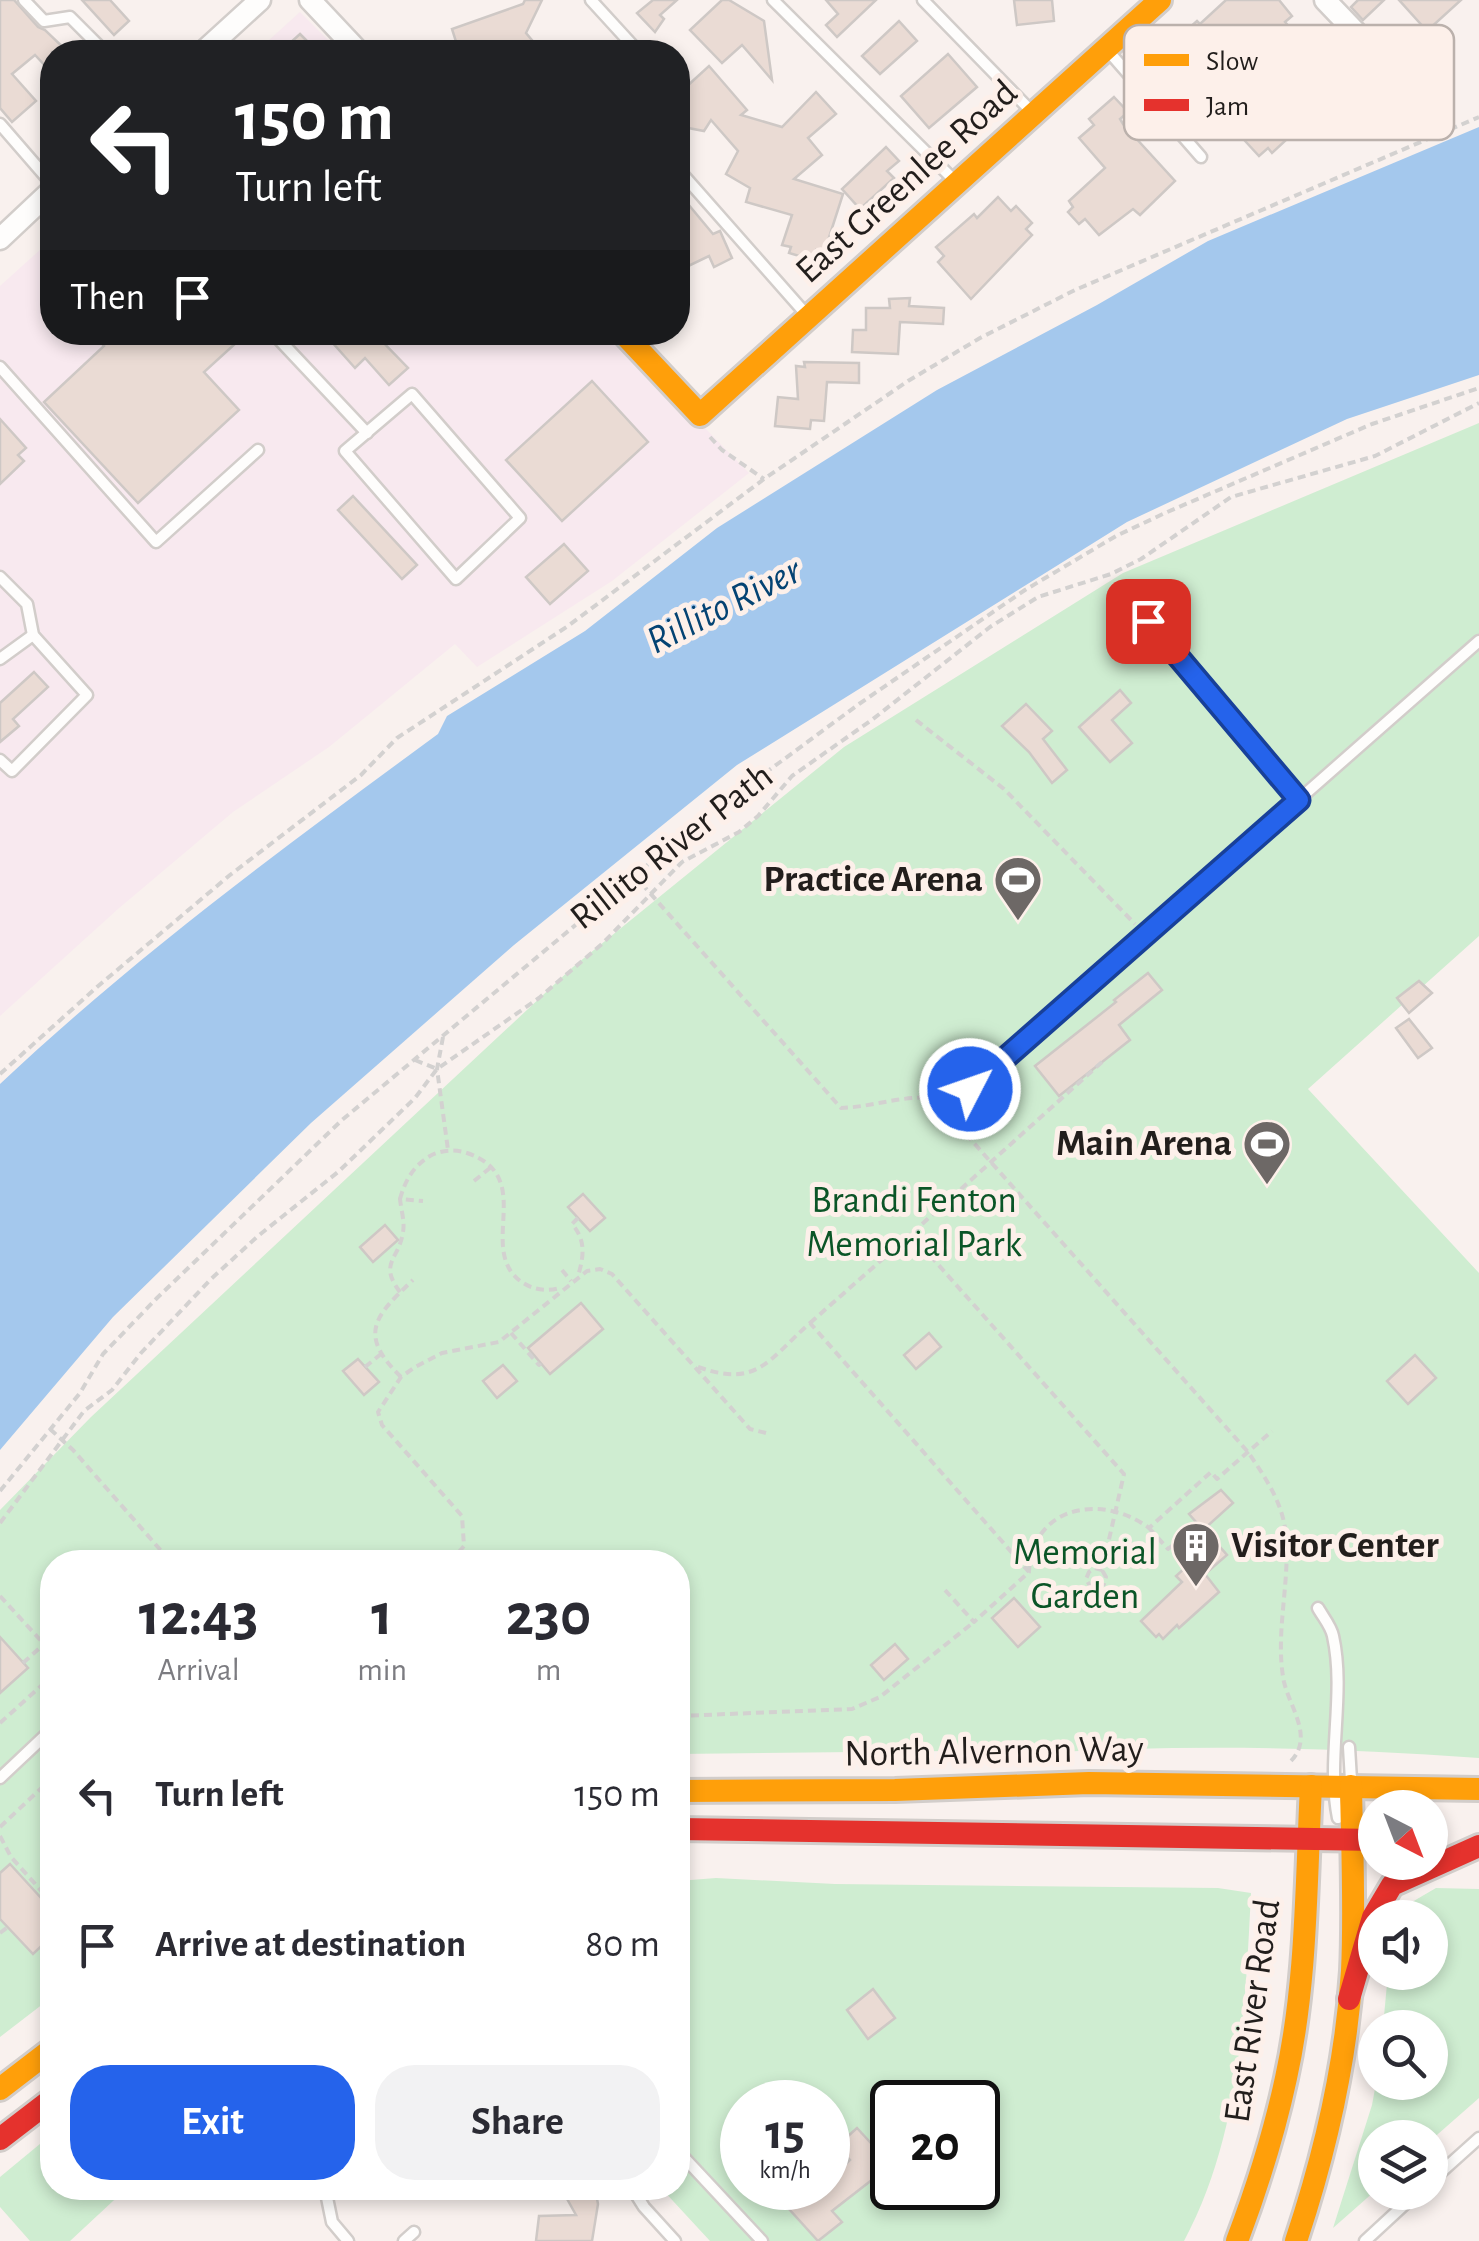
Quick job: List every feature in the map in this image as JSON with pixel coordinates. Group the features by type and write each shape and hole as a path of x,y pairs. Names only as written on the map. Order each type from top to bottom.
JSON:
{"main road":[{"name":"East Greenlee Road","path":"1128,25 1148,4"},
{"name":"East Greenlee Road","path":"700,415 1124,29"},
{"path":"634,345 700,415"},
{"name":"North Alvernon Way","path":"690,1791 896,1790 1089,1782 1332,1786"},
{"path":"1332,1786 1479,1789"},
{"path":"1332,1786 1358,1830"},
{"name":"East River Road","path":"1236,2241 1259,2183 1287,2076 1303,1948 1309,1840 1332,1786"},
{"name":"North Alvernon Way","path":"690,1829 1358,1840"},
{"path":"1448,1841 1479,1844"},
{"path":"1350,1999 1373,1917 1392,1884 1479,1844"},
{"path":"1296,2241 1311,2197 1335,2096 1350,1999 1360,1880"},
{"path":"0,2089 40,2058"},
{"path":"0,2139 40,2108"}],"street":[{"path":"222,40 260,0"},
{"path":"310,0 348,40"},
{"path":"1324,0 1349,25"},
{"path":"0,239 40,199"}],"lane":[{"path":"24,0 44,20 70,16 93,40"},
{"path":"591,0 628,40"},
{"path":"773,0 957,183"},
{"path":"923,0 1034,114"},
{"path":"1106,48 1124,69"},
{"path":"0,124 40,172"},
{"path":"1186,140 1201,157"},
{"path":"690,183 809,317"},
{"path":"284,345 367,433"},
{"path":"0,368 156,542 258,450"},
{"path":"412,394 520,518 456,579 345,451 367,433 412,394"},
{"path":"0,577 27,604 33,636 87,695 12,771 0,760"},
{"path":"1148,621 1299,800"},
{"path":"0,659 33,636"},
{"path":"970,1089 1479,641"},
{"path":"1318,1608 1333,1633 1332,1786"},
{"path":"0,1778 40,1740"},
{"path":"1332,1786 1349,1747"},
{"path":"1448,2166 1479,2138"},
{"path":"690,2165 762,2241"},
{"path":"327,2200 332,2222 348,2241"},
{"path":"640,2200 675,2241"},
{"path":"1365,2241 1399,2210"}],"path":[{"path":"1454,128 1479,117"},
{"path":"0,1074 97,987 230,875 360,774 397,738 568,626 764,479 908,381 980,338 1059,298 1426,140"},
{"name":"Rillito River Path","path":"0,1492 80,1393 103,1354 330,1130 634,874 859,704 1025,590 1116,536 1372,424 1479,388"},
{"path":"0,1524 84,1411 112,1390 211,1279 338,1172 415,1098 437,1069 538,998 602,943 682,862 714,842 740,832 792,776 873,719 990,627 1038,597 1111,574 1141,559 1231,497 1375,456 1479,403"},
{"path":"700,415 708,434 722,450 764,479"},
{"path":"916,720 1004,789 1146,935"},
{"path":"634,874 841,1108 868,1107 916,1096 934,1098 1248,1452 1268,1480 1285,1526 1284,1680 1302,1743 1299,1753 1281,1766"},
{"path":"443,1034 437,1069 448,1150"},
{"path":"414,1060 437,1069"},
{"path":"694,1366 735,1378 757,1370 1102,1062"},
{"path":"400,1292 391,1280 389,1261 404,1229 400,1199 412,1172 426,1158 448,1150 465,1152 490,1168 502,1187 503,1252 509,1269 535,1289 565,1286"},
{"path":"474,1181 490,1168"},
{"path":"400,1199 424,1201"},
{"path":"578,1218 572,1224 583,1245 578,1276"},
{"path":"910,1234 1124,1474 1102,1570"},
{"path":"460,1550 464,1546 462,1516 382,1425 378,1412 401,1377 442,1353 499,1342 578,1276 600,1268 612,1274 750,1428 766,1433"},
{"path":"562,1270 571,1281"},
{"path":"401,1377 380,1354 374,1331 378,1316 413,1280"},
{"path":"810,1323 1029,1572"},
{"path":"511,1333 540,1363"},
{"path":"366,1368 380,1354"},
{"path":"50,1429 160,1550"},
{"path":"1149,1528 1211,1472 1217,1479 1272,1431"},
{"path":"690,1716 852,1709 880,1697 1029,1572 1037,1544 1053,1523 1081,1508 1116,1509 1135,1517 1168,1550 1173,1545 1180,1553"},
{"path":"945,1590 974,1622"},
{"path":"0,1596 40,1640"},
{"path":"23,1663 40,1648"},
{"path":"0,1723 40,1687"},
{"path":"0,1827 40,1789"},
{"path":"0,1836 11,1857 40,1889"},
{"path":"0,1933 8,1928"}],"shaded area":[{"path":"300,12 328,40 269,40"},
{"path":"40,250 40,345 624,345 749,473 612,581 477,667 455,644 329,747 233,812 0,1016 0,286"}],"green space":[{"name":"Brandi Fenton Memorial Park","path":"1479,423 1479,936 1308,1089 1479,1273 1479,1758 1205,1748 1039,1753 1038,1750 690,1754 690,1550 40,1550 40,2006 0,2037 0,1510 91,1417 573,967 844,747 1123,573"},
{"path":"690,1880 1218,1888 1251,1893 1242,2027 1229,2115 1203,2200 1184,2241 710,2241 672,2200 690,2200"},
{"path":"1436,1888 1479,1889 1479,2098 1448,2125 1448,2120 1367,2120 1373,2100 1448,2100 1448,2010 1385,2010 1386,1990 1448,1990 1448,1900 1415,1900"},
{"path":"40,2144 40,2200 114,2200 70,2241 30,2241 0,2207 0,2177"},
{"path":"1358,2149 1358,2206 1333,2228"}],"water":[{"name":"Rillito River","path":"1479,127 1479,375 1347,419 1127,522 737,765 514,945 311,1123 113,1317 0,1450 0,1084 52,1036 214,902 438,734 447,716 585,631 717,528 937,390 1208,241"}],"building":[{"path":"0,0 14,0 55,40 40,40 40,60 35,55 12,74 36,101 12,122 0,108"},
{"path":"82,0 110,0 129,21 114,35"},
{"path":"525,0 542,0 526,33 532,40 455,40 452,29"},
{"path":"653,0 677,0 660,15 664,19 655,32 637,13"},
{"path":"722,0 729,0 764,21 772,80 742,45 722,63 690,30"},
{"path":"826,0 876,0 837,37 826,25 838,14"},
{"path":"1014,0 1052,0 1054,21 1017,25"},
{"path":"1226,0 1279,0 1292,16 1285,22 1288,25 1192,25 1197,21 1200,24"},
{"path":"1358,0 1384,0 1363,20 1351,7"},
{"path":"1399,0 1461,0 1434,25 1422,25"},
{"path":"899,21 917,41 880,74 862,56"},
{"path":"948,54 977,87 929,128 901,96"},
{"path":"709,66 747,110 741,115 782,127 816,92 836,114 808,138 822,155 794,179 843,194 824,253 816,250 813,260 789,253 791,247 782,245 792,215 746,202 750,188 726,174 738,151 711,120 704,131 690,128 690,83"},
{"path":"1114,97 1124,108 1120,119 1124,140 1138,140 1175,181 1140,215 1133,209 1099,235 1085,219 1079,224 1068,212 1073,207 1069,201 1105,168 1079,138 1094,125 1089,119"},
{"path":"1244,140 1286,140 1272,153 1268,148 1259,156"},
{"path":"886,147 899,161 887,171 894,178 860,209 842,189"},
{"path":"998,197 1011,211 1016,206 1032,223 1026,229 1032,235 971,299 938,262 944,256 936,247 974,214 977,218"},
{"path":"690,206 713,234 720,231 732,258 714,267 709,256 690,265"},
{"path":"910,298 909,306 944,308 943,324 900,322 898,354 852,352 853,330 866,330 866,308 890,308 889,299"},
{"path":"234,345 204,372 239,410 138,503 44,402 104,346"},
{"path":"335,345 386,345 408,368 389,385 365,358 355,368"},
{"path":"804,362 859,363 859,383 827,382 824,421 811,420 810,429 775,426 778,397 798,399 796,366 805,367"},
{"path":"592,381 648,442 562,521 506,460"},
{"path":"0,419 26,448 18,455 24,461 0,484"},
{"path":"353,496 417,565 402,579 338,510"},
{"path":"564,544 588,571 550,604 526,577"},
{"path":"34,672 48,687 13,719 19,726 0,742 0,703"},
{"path":"1120,690 1131,703 1112,720 1132,743 1110,762 1079,727"},
{"path":"1026,704 1052,731 1043,739 1067,770 1052,783 1029,752 1002,726"},
{"path":"1148,973 1162,990 1119,1025 1130,1040 1059,1096 1035,1066"},
{"path":"1419,981 1432,993 1409,1013 1397,998"},
{"path":"1409,1019 1432,1048 1418,1058 1396,1028"},
{"path":"583,1194 605,1218 590,1231 568,1207"},
{"path":"385,1225 398,1240 373,1262 360,1247"},
{"path":"581,1303 603,1329 550,1374 528,1348"},
{"path":"929,1333 941,1347 916,1369 904,1355"},
{"path":"1415,1355 1436,1378 1408,1404 1387,1381"},
{"path":"358,1359 379,1382 364,1395 343,1371"},
{"path":"503,1365 517,1381 497,1398 483,1381"},
{"path":"1221,1490 1233,1503 1203,1530 1189,1514"},
{"name":"Visitor Center","path":"1205,1530 1227,1555 1205,1574 1219,1592 1179,1628 1177,1625 1163,1639 1159,1634 1156,1637 1141,1621 1182,1582 1176,1576 1185,1568 1175,1557"},
{"path":"1014,1598 1040,1627 1018,1647 992,1618"},
{"path":"0,1637 28,1668 0,1693"},
{"path":"895,1644 908,1659 884,1680 871,1665"},
{"path":"10,1864 40,1897 40,1947 33,1954 0,1919 0,1873"},
{"path":"873,1989 895,2018 868,2039 847,2010"},
{"path":"857,2128 870,2142 870,2181 850,2197 850,2160 850,2134"},
{"path":"568,2200 597,2200 592,2241 536,2241 539,2216 576,2215"},
{"path":"790,2210 833,2210 842,2222 818,2241"}],"traffic: slow":[{"path":"1132,25 1160,0"},
{"path":"634,345 700,415 1124,32"},
{"path":"690,1791 895,1790 1089,1783 1479,1789"},
{"path":"1237,2241 1270,2140 1293,2042 1304,1933 1311,1786"},
{"path":"1296,2241 1333,2108 1345,2040 1352,1971 1351,1786"},
{"path":"0,2089 40,2058"}],"traffic: jam":[{"path":"690,1829 1358,1840"},
{"path":"1349,1999 1373,1917 1392,1885 1479,1846"},
{"path":"0,2139 40,2108"}],"place":[{"name":"Practice Arena","path":"1018,922"},
{"name":"Main Arena","path":"1267,1186"},
{"name":"Visitor Center","path":"1196,1588"}],"route":[{"path":"970,1089 1299,800 1148,621"}],"park label":[{"name":"Memorial Garden","path":"1085,1575"}]}
